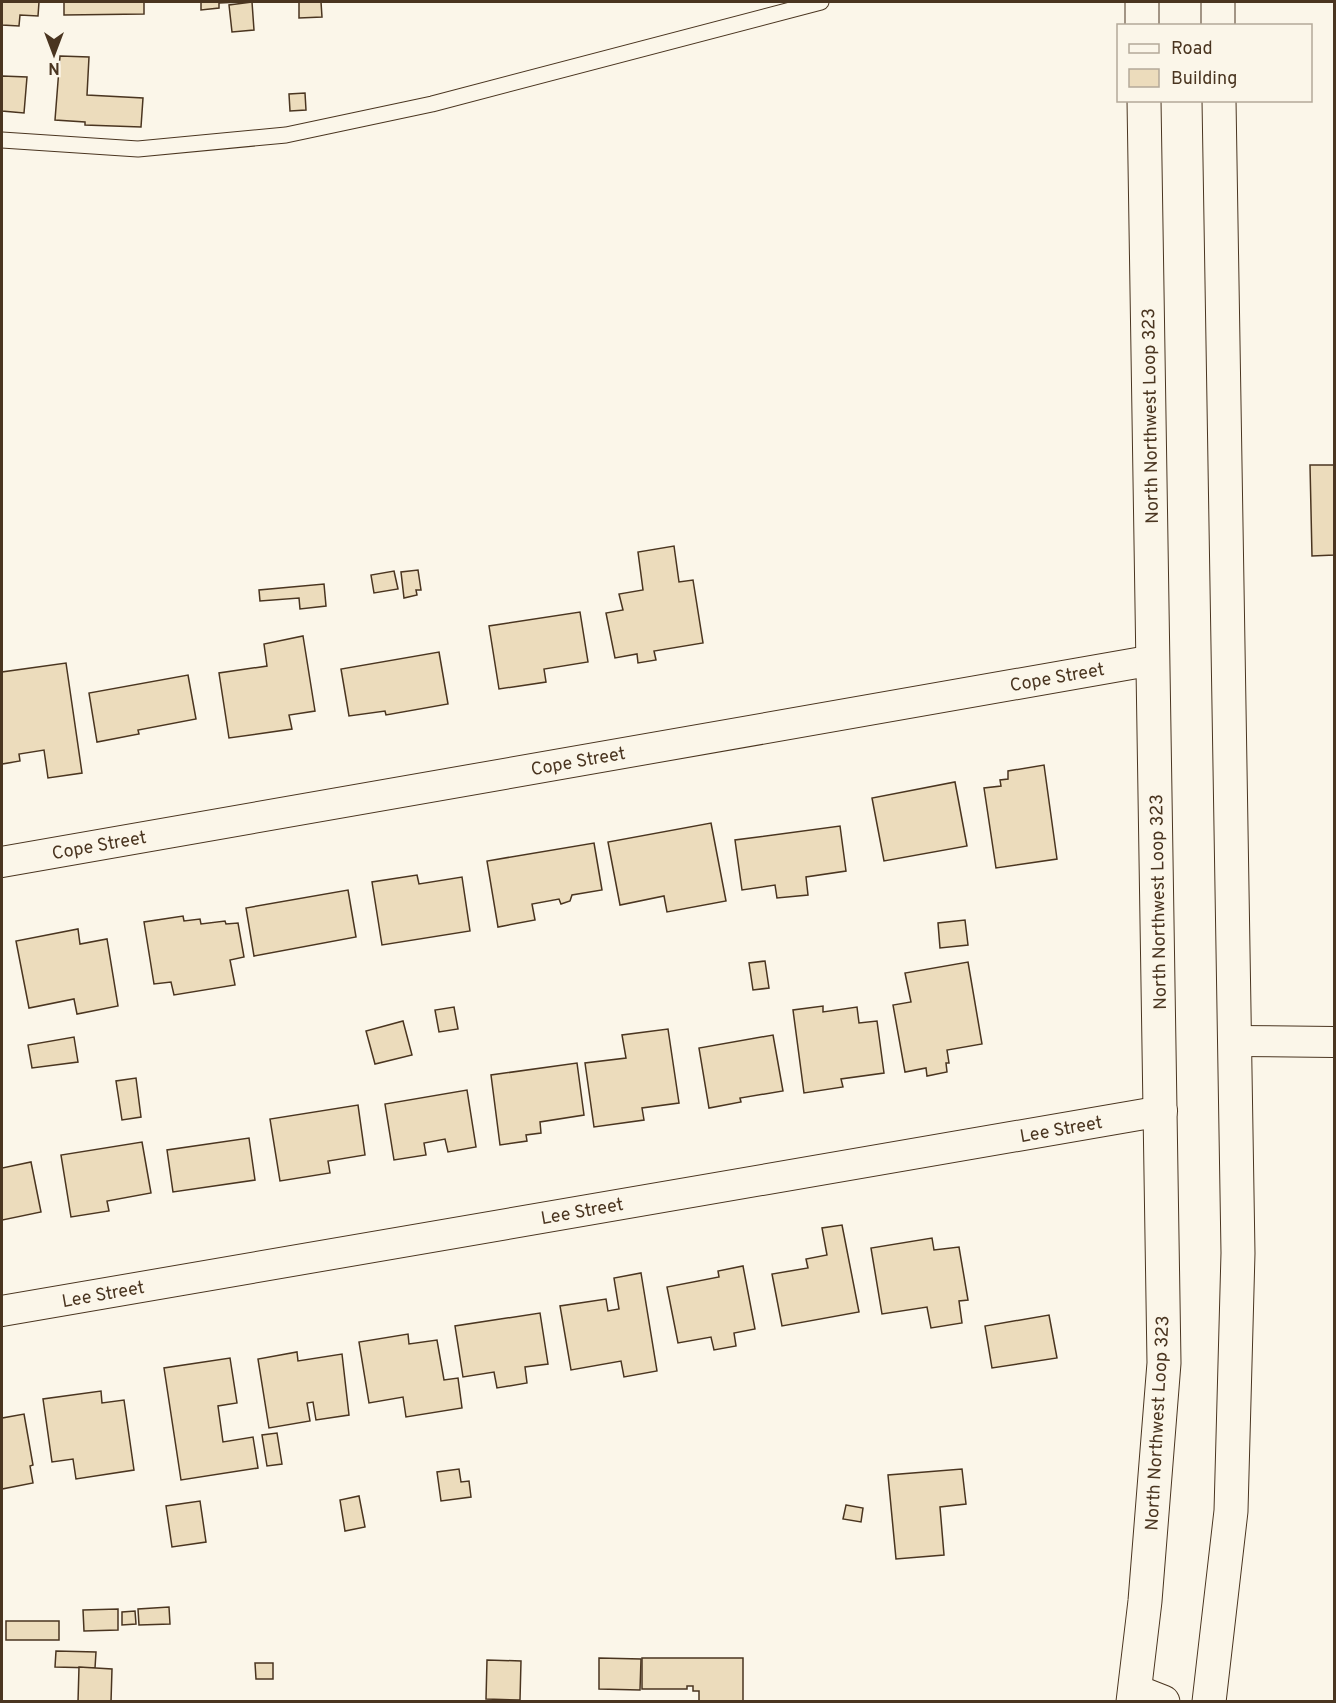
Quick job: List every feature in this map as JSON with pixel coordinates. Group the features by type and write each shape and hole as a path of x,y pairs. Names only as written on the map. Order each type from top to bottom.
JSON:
{"highway":[{"path":"1142,2 1142,24"},
{"path":"1218,2 1218,24"},
{"name":"North Northwest Loop 323","path":"1143,102 1155,660 1164,1363 1152,1531 1144,1698"},
{"path":"1209,1701 1231,1511 1238,1253 1219,102"}],"street":[{"name":"Cope Street","path":"2,862 1155,660"},
{"path":"1235,1041 1335,1042"},
{"name":"Lee Street","path":"2,1311 1162,1112"}],"lane":[{"path":"2,140 138,149 286,135 432,104 820,2"}],"building":[{"path":"2,2 39,2 38,16 20,15 19,26 2,25"},
{"path":"64,2 144,2 144,14 64,15"},
{"path":"201,2 240,2 219,3 219,8 201,10"},
{"path":"252,2 254,30 232,32 229,5"},
{"path":"299,2 321,2 322,17 299,18"},
{"path":"60,56 89,57 87,95 143,98 141,127 85,125 85,122 55,120"},
{"path":"2,76 27,77 24,113 2,111"},
{"path":"305,93 306,110 290,111 289,94"},
{"path":"1310,465 1334,465 1334,555 1312,556"},
{"path":"674,546 679,582 693,580 703,643 654,651 656,660 638,663 637,654 615,658 606,613 623,610 619,594 643,590 638,552"},
{"path":"418,570 421,590 416,590 417,595 404,598 401,572"},
{"path":"394,571 398,589 374,593 371,575"},
{"path":"324,584 326,606 300,609 299,598 260,601 259,590"},
{"path":"580,612 588,662 544,669 546,682 499,689 489,626"},
{"path":"303,636 315,711 289,715 292,729 229,738 219,673 267,666 264,644"},
{"path":"439,652 448,704 386,715 385,711 349,716 341,669"},
{"path":"66,663 82,773 48,778 44,750 19,754 20,761 2,764 2,672"},
{"path":"188,675 196,719 138,730 139,734 97,742 89,693"},
{"path":"1044,765 1057,859 996,868 984,788 1001,786 1000,780 1008,779 1008,771"},
{"path":"955,782 967,846 884,861 872,798"},
{"path":"711,823 726,901 667,912 664,896 620,905 608,842"},
{"path":"840,826 846,871 806,877 808,895 777,898 775,885 742,890 735,840"},
{"path":"594,843 602,890 572,895 570,901 561,904 559,899 532,904 535,920 498,927 487,861"},
{"path":"417,875 419,884 462,877 470,931 382,945 372,882"},
{"path":"348,890 356,937 254,956 246,908"},
{"path":"183,916 184,921 200,919 201,924 225,921 226,924 238,923 244,957 230,960 235,985 174,995 171,982 154,984 144,922"},
{"path":"965,920 968,945 940,948 938,923"},
{"path":"78,929 80,944 107,939 118,1006 77,1014 74,999 29,1008 16,941"},
{"path":"765,961 769,988 753,990 749,963"},
{"path":"968,962 982,1044 947,1050 949,1063 946,1063 947,1072 927,1076 926,1068 905,1072 893,1005 911,1002 905,973"},
{"path":"823,1006 823,1012 857,1007 859,1023 877,1021 884,1073 841,1079 843,1087 804,1093 793,1010"},
{"path":"454,1007 458,1029 439,1032 435,1010"},
{"path":"403,1021 412,1055 375,1064 366,1031"},
{"path":"668,1029 679,1103 642,1108 644,1120 594,1127 585,1063 626,1058 622,1035"},
{"path":"773,1035 783,1091 740,1098 741,1102 709,1108 699,1048"},
{"path":"74,1037 78,1062 32,1068 28,1045"},
{"path":"577,1063 584,1115 540,1122 541,1133 526,1135 527,1141 500,1145 491,1075"},
{"path":"136,1078 141,1117 122,1120 116,1081"},
{"path":"467,1090 476,1147 448,1152 445,1139 424,1143 426,1155 394,1160 385,1104"},
{"path":"358,1105 365,1155 328,1161 330,1173 280,1181 270,1119"},
{"path":"249,1138 255,1180 173,1192 167,1150"},
{"path":"142,1142 151,1193 107,1201 109,1211 71,1217 61,1155"},
{"path":"31,1162 41,1212 2,1220 2,1168"},
{"path":"842,1225 859,1312 782,1326 772,1274 808,1268 806,1259 827,1255 822,1228"},
{"path":"932,1238 934,1250 959,1247 968,1300 959,1301 962,1323 931,1328 927,1307 882,1314 871,1248"},
{"path":"743,1266 755,1329 734,1333 736,1346 714,1350 711,1337 678,1343 667,1287 719,1277 718,1271"},
{"path":"641,1273 657,1371 624,1377 621,1361 571,1370 560,1306 606,1299 608,1311 619,1309 614,1278"},
{"path":"540,1313 548,1364 525,1367 527,1383 497,1388 494,1372 463,1377 455,1326"},
{"path":"1049,1315 1057,1358 992,1368 985,1326"},
{"path":"408,1334 409,1344 437,1340 444,1380 458,1378 462,1408 406,1417 403,1397 369,1403 359,1342"},
{"path":"297,1352 298,1361 342,1354 349,1415 316,1420 313,1402 307,1403 310,1421 269,1428 258,1359"},
{"path":"230,1358 237,1403 218,1406 223,1442 253,1437 258,1468 181,1480 164,1368"},
{"path":"101,1391 102,1403 124,1400 134,1470 76,1479 73,1459 52,1462 43,1399"},
{"path":"24,1414 33,1465 30,1466 33,1483 2,1489 2,1418"},
{"path":"277,1433 282,1464 267,1466 262,1435"},
{"path":"459,1469 461,1482 469,1481 471,1497 441,1501 437,1472"},
{"path":"962,1469 966,1504 940,1507 944,1555 896,1559 888,1475"},
{"path":"359,1496 365,1527 345,1531 340,1500"},
{"path":"200,1501 206,1542 172,1547 166,1506"},
{"path":"846,1505 863,1508 861,1522 843,1519"},
{"path":"169,1607 170,1624 139,1625 138,1609"},
{"path":"118,1609 118,1630 84,1631 83,1610"},
{"path":"135,1611 136,1624 122,1625 122,1612"},
{"path":"6,1621 59,1621 59,1640 6,1640"},
{"path":"56,1651 96,1652 95,1668 55,1667"},
{"path":"599,1658 641,1659 640,1690 599,1689"},
{"path":"642,1658 743,1658 743,1702 699,1702 699,1691 693,1691 693,1686 687,1686 687,1689 642,1689"},
{"path":"487,1660 521,1661 520,1700 486,1699"},
{"path":"255,1663 273,1663 273,1679 256,1679"},
{"path":"79,1667 112,1669 111,1702 78,1702"}]}
